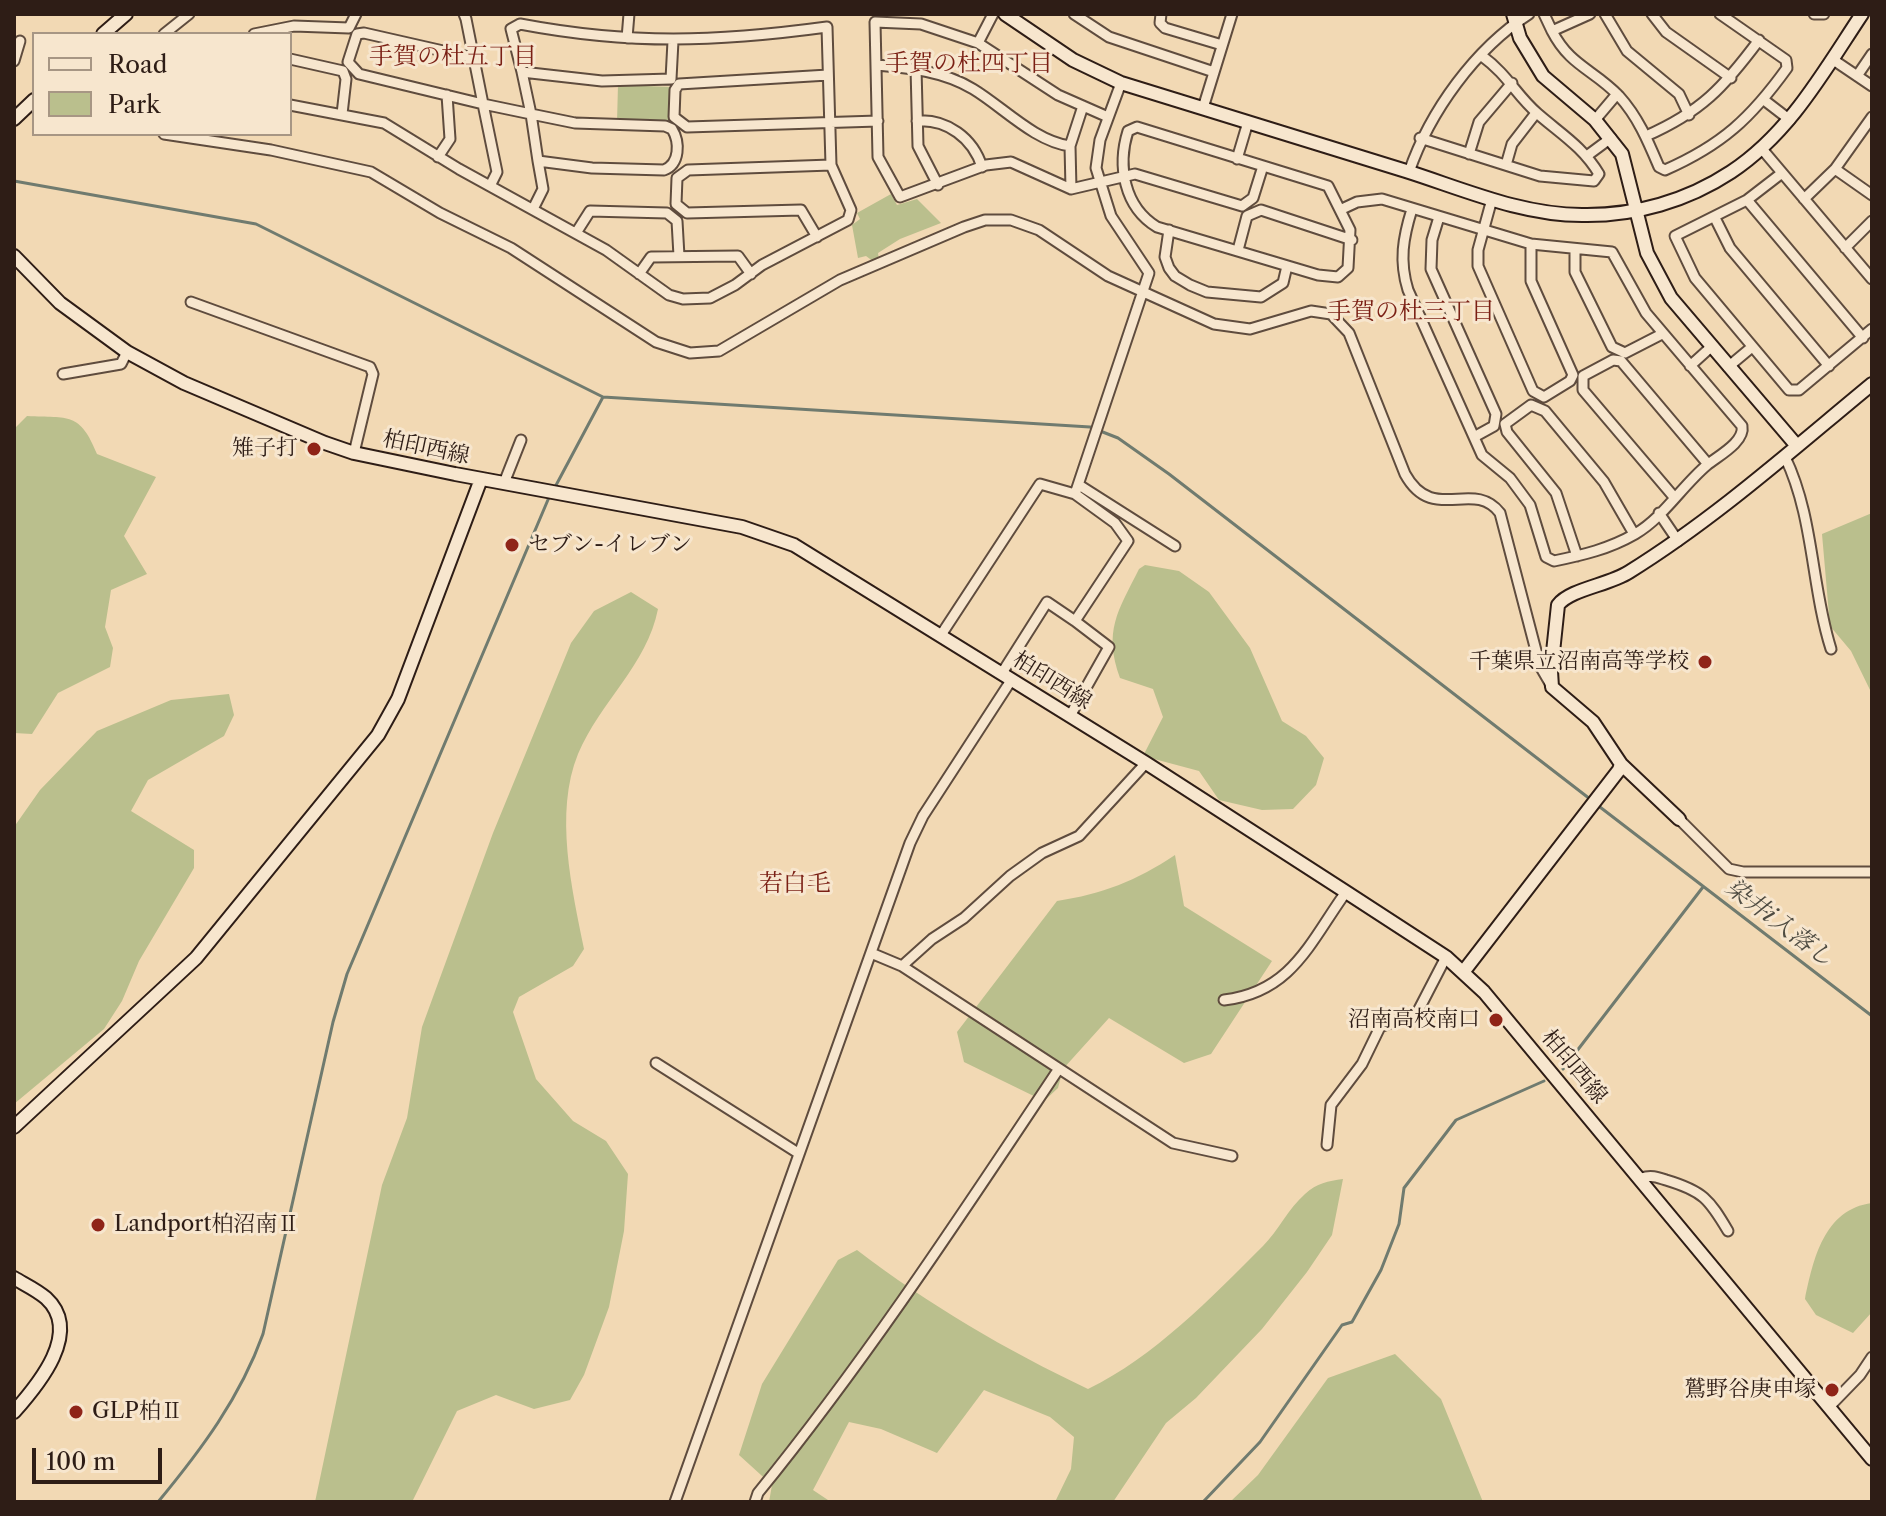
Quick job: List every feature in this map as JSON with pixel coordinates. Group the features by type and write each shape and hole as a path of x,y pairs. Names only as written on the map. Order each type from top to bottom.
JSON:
{"street":[{"path":"105,32 126,14"},
{"path":"166,32 189,14"},
{"path":"271,32 294,26 349,28 356,14"},
{"path":"464,14 497,172 490,186"},
{"path":"627,38 629,14"},
{"path":"292,105 384,123 438,157 576,233 669,295 683,299 710,298 852,216 831,165 827,14"},
{"path":"978,43 993,14"},
{"path":"1005,14 1073,60 1121,83 1492,199 1580,215 1659,206 1707,187 1762,149 1790,120 1862,14"},
{"path":"1074,14 1109,37 1214,72"},
{"path":"1161,14 1160,23 1165,28 1222,45"},
{"path":"1203,108 1232,14"},
{"path":"1409,172 1420,138 1482,56 1514,19 1529,14"},
{"path":"1544,14 1568,58 1617,94 1646,136 1659,167 1665,170 1716,145 1764,100 1787,63 1720,14"},
{"path":"1552,31 1590,14"},
{"path":"1605,14 1627,51 1679,94 1689,115"},
{"path":"1652,14 1666,32 1731,78"},
{"path":"1814,14 1824,14"},
{"path":"1514,19 1543,76 1595,120 1611,138 1628,172 1636,211 1658,278 1711,347 1797,446"},
{"path":"1108,117 1083,106 978,43 921,24 875,22 878,157 895,194 907,197 982,167 1011,162 1071,189 1124,175 1145,176 1242,206 1253,198 1263,166"},
{"path":"533,209 543,189 513,25 673,41 736,40 827,27"},
{"path":"474,58 364,33 357,34 353,40 348,62 354,72 483,104 575,123 665,126 676,136 676,160 664,170 592,168 538,161"},
{"path":"1646,136 1689,115 1731,78 1759,40"},
{"path":"14,61 20,41"},
{"path":"522,72 602,81 663,82 674,75 673,41"},
{"path":"1857,76 1872,54"},
{"path":"1420,138 1540,176 1594,181 1599,174 1588,155 1536,113 1512,83 1482,56"},
{"path":"292,59 343,71 346,79 342,114"},
{"path":"1832,59 1872,86"},
{"path":"876,65 916,68 972,89 1020,123 1070,146"},
{"path":"916,68 920,154 938,185"},
{"path":"828,75 679,84 675,90 674,117 687,127 878,121"},
{"path":"1077,490 1144,293 1148,265 1119,230 1099,183 1096,155 1121,83"},
{"path":"1469,154 1479,122 1512,83"},
{"path":"1595,120 1617,94"},
{"path":"438,157 450,139 447,95"},
{"path":"1764,100 1790,120"},
{"path":"14,119 32,103"},
{"path":"1071,189 1070,146 1083,106"},
{"path":"1506,165 1512,144 1536,113"},
{"path":"1804,199 1835,169 1872,117"},
{"path":"917,121 935,120 968,140 982,167"},
{"path":"1237,159 1248,122"},
{"path":"1137,127 1263,166 1328,186 1342,209 1352,240 1348,268 1338,277 1287,266 1145,220 1136,209 1124,175 1122,149 1128,131 1137,127"},
{"path":"1861,133 1872,140"},
{"path":"177,136 271,150 371,172 440,213 511,248 656,342 679,351 700,353 726,348 817,291 985,220 1011,220 1030,226 1108,276 1200,319 1240,329 1258,328 1311,311 1331,314 1340,320 1355,347 1405,474 1418,492 1439,501 1480,499 1500,513 1540,666 1552,687 1593,722 1621,764 1729,869 1743,872 1872,872"},
{"path":"1588,155 1611,138"},
{"path":"1762,149 1871,277"},
{"path":"817,237 801,210 687,213 676,204 677,178 688,170 831,165"},
{"path":"1835,169 1872,195"},
{"path":"1782,173 1747,200 1675,236 1675,242 1695,278 1789,390 1794,391 1829,366 1872,329"},
{"path":"1342,209 1357,202 1382,199 1531,244 1612,252 1631,290 1662,334 1743,433 1634,534 1609,548 1554,561 1546,557 1530,505 1510,478 1482,455 1402,271 1402,246 1412,209"},
{"path":"1492,199 1478,250 1480,274 1533,391 1544,397 1570,381 1573,375 1531,281 1531,244"},
{"path":"1747,200 1863,338"},
{"path":"1238,250 1247,216 1261,210 1352,240"},
{"path":"576,233 590,211 667,213 677,221 679,256"},
{"path":"1439,217 1432,240 1431,269 1496,414 1494,426 1474,437"},
{"path":"1715,218 1730,248 1829,366"},
{"path":"1845,248 1872,221"},
{"path":"1169,230 1165,257 1169,268 1175,276 1207,292 1261,297 1283,283 1287,266"},
{"path":"1575,250 1575,272 1612,347 1625,353 1662,334"},
{"name":"柏印西線","path":"14,256 60,303 127,352 184,383 354,453 759,530 814,556 1346,892 1464,971 1641,1178 1872,1459"},
{"path":"639,274 651,257 738,256 751,274"},
{"path":"191,302 370,367 373,374 354,453"},
{"path":"1690,366 1711,347"},
{"path":"1728,367 1752,347"},
{"path":"63,374 121,364 127,352"},
{"path":"1674,497 1583,390 1583,376 1613,360 1621,361 1708,464"},
{"path":"1552,687 1554,620 1563,599 1613,582 1678,541 1872,384"},
{"path":"1577,556 1556,493 1507,432 1505,424 1509,418 1531,405 1545,411 1604,482 1634,534"},
{"path":"504,483 521,440"},
{"path":"1785,457 1800,488 1818,608 1831,649"},
{"path":"14,1127 196,958 378,735 398,699 481,479"},
{"path":"941,635 1040,484 1077,490 1175,546"},
{"path":"1075,621 1128,541 1109,517 1077,490"},
{"path":"1659,513 1678,541"},
{"path":"675,1502 798,1153 923,816 1007,676 1047,602 1109,647 1070,716"},
{"path":"902,966 932,939 964,918 1010,876 1042,853 1079,836 1146,763"},
{"path":"1464,971 1621,764"},
{"path":"1224,1000 1243,997 1272,986 1287,975 1346,892"},
{"path":"871,953 902,966 1173,1143 1232,1156"},
{"path":"1327,1145 1331,1105 1362,1064 1380,1027 1417,1013 1446,957"},
{"path":"656,1063 798,1153"},
{"path":"755,1502 758,1493 815,1423 935,1253 1058,1070"},
{"path":"1641,1178 1654,1176 1691,1187 1712,1204 1728,1231"},
{"path":"14,1278 46,1298 59,1321 60,1335 54,1355 14,1412"},
{"path":"1829,1407 1860,1375 1872,1357"}],"green space":[{"path":"618,85 672,87 672,122 617,122"},
{"path":"891,194 897,205 917,199 941,223 900,239 878,253 879,260 874,262 866,256 858,258 852,225 860,219 857,213"},
{"path":"27,416 71,420 85,431 97,454 156,477 124,536 147,574 111,590 105,627 113,648 110,667 58,693 32,734 14,733 14,429"},
{"path":"1872,513 1872,694 1851,651 1830,626 1822,534"},
{"path":"1145,565 1179,571 1209,592 1250,648 1282,721 1306,736 1324,758 1316,785 1293,809 1262,810 1219,800 1199,771 1143,756 1163,717 1153,689 1120,678 1115,662 1113,634 1119,610 1139,569"},
{"path":"631,592 658,609 652,629 634,666 587,735 571,777 567,801 568,851 584,949 573,966 519,997 513,1012 536,1079 573,1121 606,1141 628,1174 624,1231 609,1307 584,1375 570,1400 534,1409 496,1395 457,1411 412,1502 315,1502 382,1185 407,1118 422,1027 493,833 571,643 594,611"},
{"path":"229,694 234,715 224,736 148,780 131,811 194,850 194,868 139,961 122,1001 104,1029 14,1104 14,827 40,790 97,731 171,700"},
{"path":"1175,855 1184,906 1272,961 1211,1054 1184,1063 1109,1018 1063,1069 1058,1088 1044,1101 964,1062 957,1032 1057,901 1118,885"},
{"path":"1343,1179 1332,1235 1307,1272 1262,1329 1196,1398 1166,1423 1113,1502 1055,1502 1071,1469 1074,1437 1050,1417 984,1390 937,1453 881,1429 849,1422 813,1490 831,1502 769,1502 772,1485 739,1455 762,1384 838,1260 857,1250 969,1326 1088,1389 1136,1360 1181,1325 1263,1246 1309,1190"},
{"path":"1872,1203 1872,1312 1853,1333 1816,1315 1805,1299 1817,1253 1832,1226 1842,1215"},
{"path":"1395,1354 1441,1399 1483,1502 1230,1502 1258,1475 1328,1378"}],"waterway":[{"path":"14,181 256,224 603,397 1090,427 1118,438 1169,474 1590,799"},
{"path":"554,489 603,397"},
{"path":"158,1502 231,1402 263,1334 333,1022 347,974 550,495"},
{"name":"染井i入落し","path":"1596,804 1872,1016"},
{"path":"1563,1069 1703,887"},
{"path":"1203,1502 1260,1442 1342,1325 1352,1322 1381,1270 1399,1224 1404,1188 1456,1120 1544,1081"}],"place":[{"name":"雉子打","path":"314,449"},
{"name":"セブン-イレブン","path":"512,545"},
{"name":"千葉県立沼南高等学校","path":"1705,662"},
{"name":"沼南高校南口","path":"1496,1020"},
{"name":"Landport柏沼南Ⅱ","path":"98,1225"},
{"name":"鷲野谷庚申塚","path":"1832,1390"},
{"name":"GLP柏Ⅱ","path":"76,1412"}],"district":[{"name":"手賀の杜五丁目","path":"453,57"},
{"name":"手賀の杜四丁目","path":"969,64"},
{"name":"手賀の杜三丁目","path":"1411,312"},
{"name":"若白毛","path":"795,884"}]}
